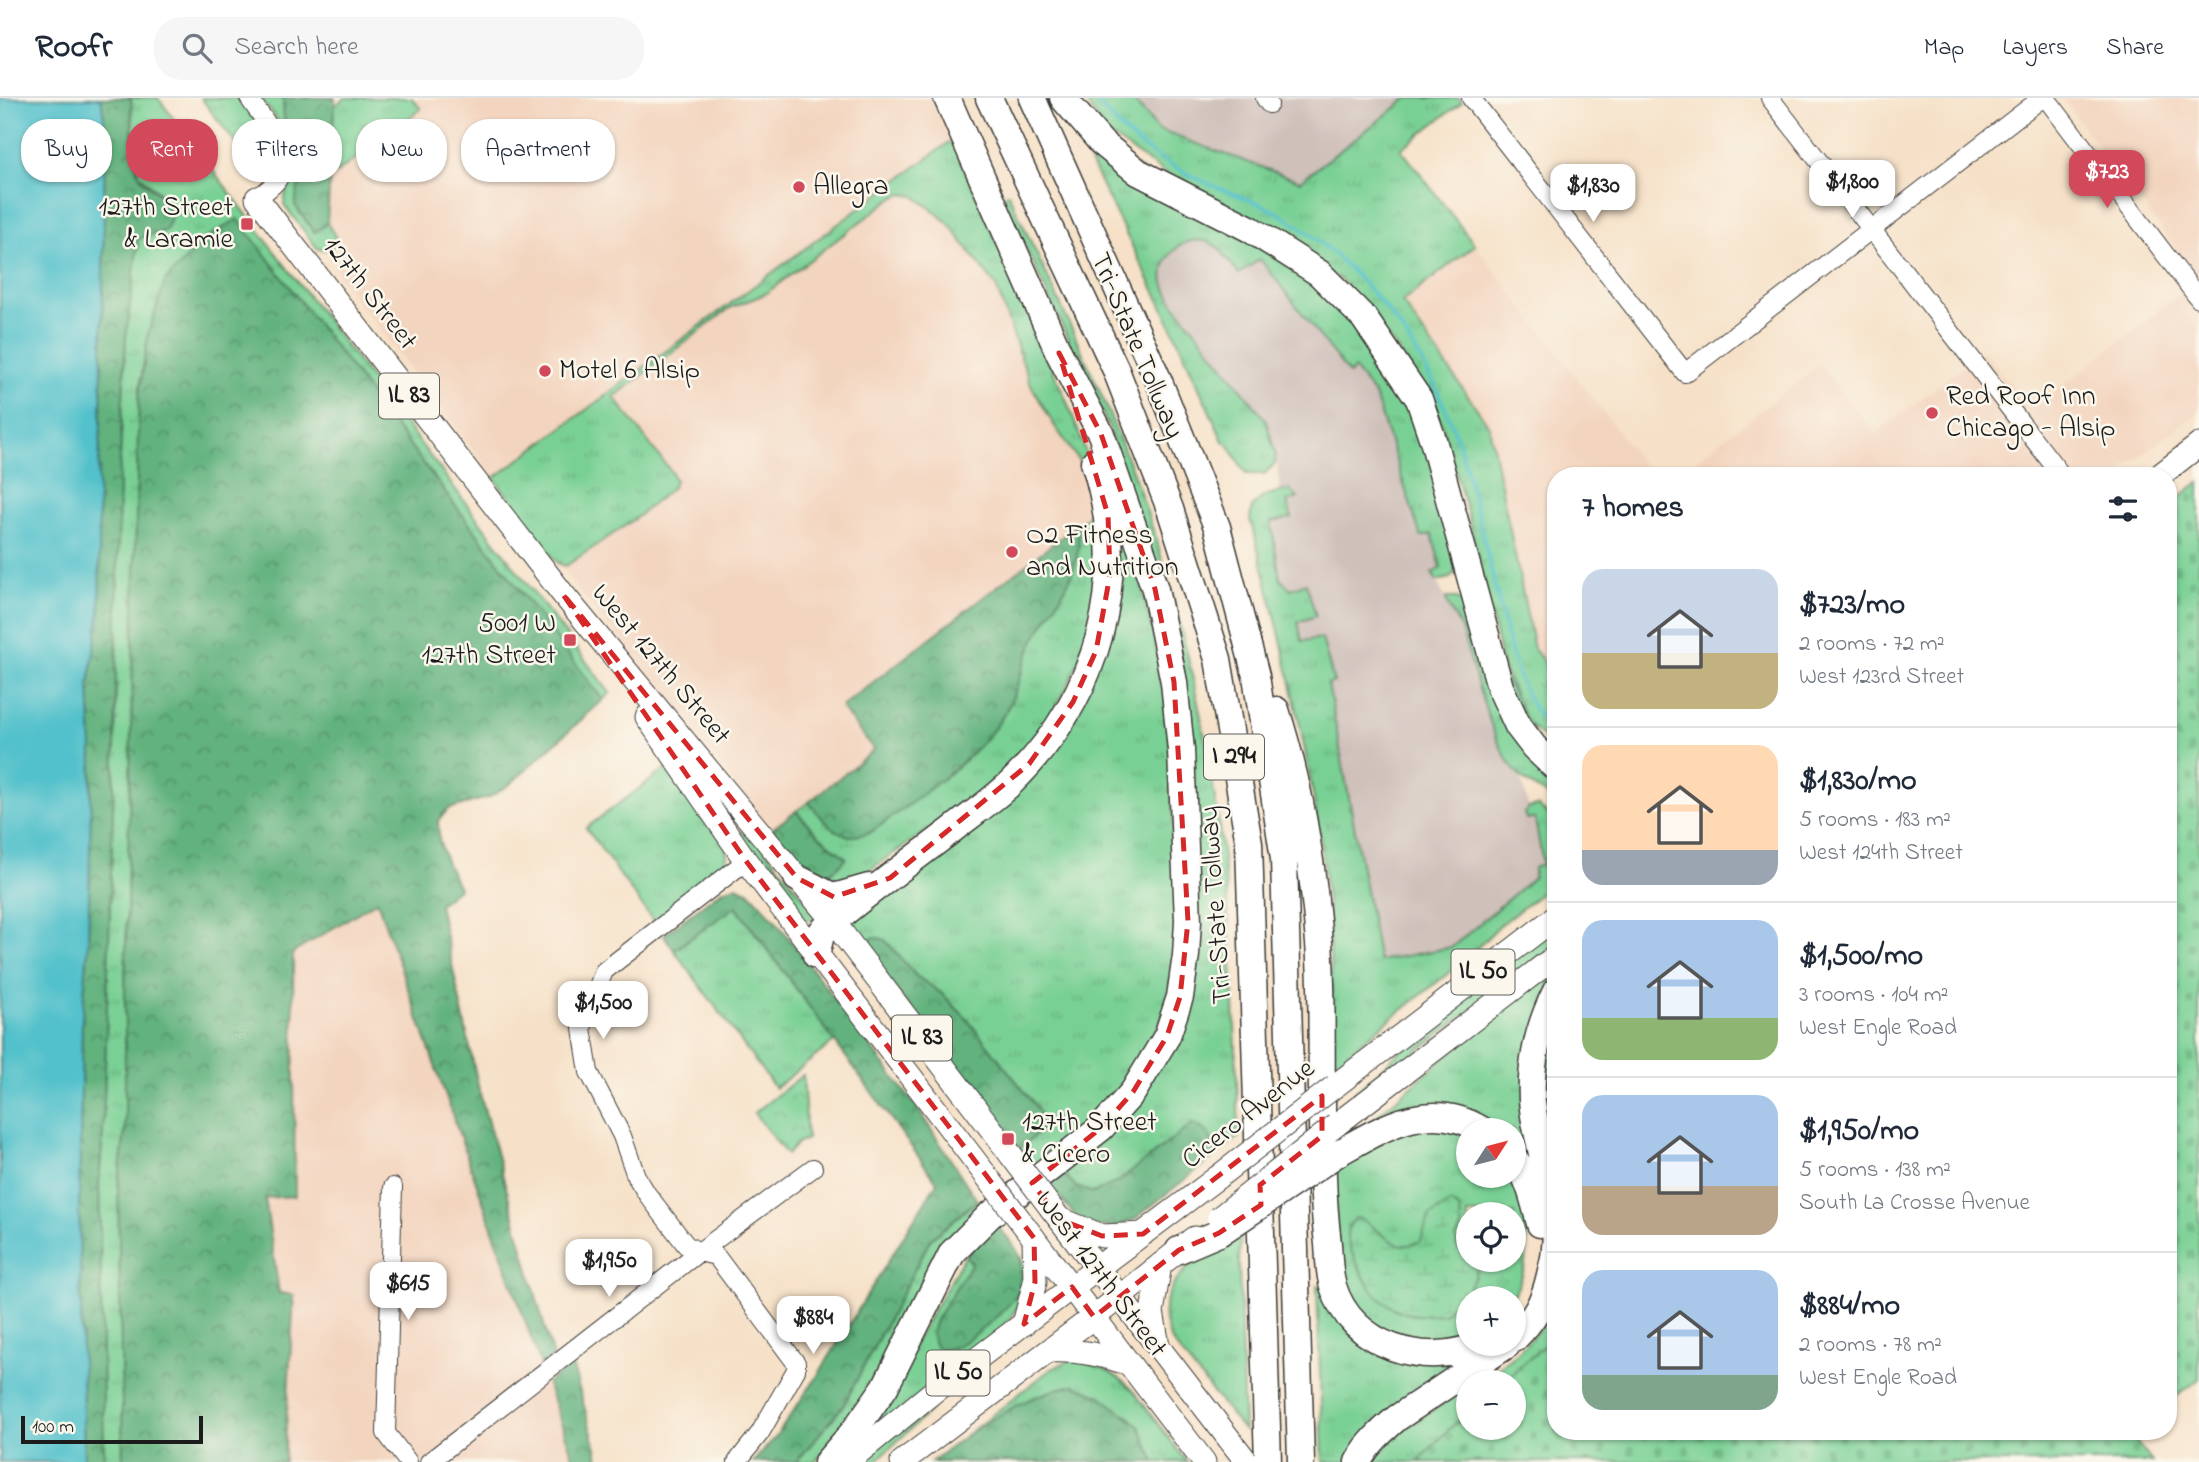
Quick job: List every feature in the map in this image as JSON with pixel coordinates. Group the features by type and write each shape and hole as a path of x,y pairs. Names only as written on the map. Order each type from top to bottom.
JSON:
{"highway":[{"path":"827,1462 854,1431 885,1387 952,1253 989,1216 1101,1128 1133,1092 1167,1036 1180,997 1188,921 1181,750 1174,682 1155,589 1101,434 1059,354 947,98"},
{"name":"Tri-State Tollway","path":"989,98 1116,370 1170,509 1217,659 1249,844 1268,1462"},
{"name":"Tri-State Tollway","path":"1032,98 1158,379 1217,527 1256,676 1284,859 1301,1462"},
{"path":"1063,98 1101,142 1138,172 1250,229 1320,274 1364,318 1419,399 1433,440 1500,687 1518,726 1547,759"},
{"path":"817,954 822,931 833,921 984,805 1029,764 1060,724 1096,651 1110,575 1109,524 1103,488 1059,354"},
{"path":"1217,527 1280,721 1304,824 1319,943 1323,1204 1332,1286 1349,1319 1389,1347 1442,1356 1456,1353"},
{"path":"797,878 834,897 857,892 890,878"},
{"path":"1547,1013 1539,1032 1533,1063 1532,1101 1547,1179"},
{"path":"1170,1257 1389,1124 1431,1115 1456,1120"},
{"path":"1526,1178 1541,1229 1539,1266 1526,1300"},
{"path":"1526,1327 1545,1296 1547,1287"},
{"path":"1358,1462 1382,1430 1490,1356"}],"main road":[{"name":"127th Street","path":"257,198 562,593"},
{"path":"2171,467 2199,445"},
{"name":"West 127th Street","path":"562,593 746,861 1204,1462"},
{"name":"West 127th Street","path":"562,593 833,921 1247,1462"},
{"name":"Cicero Avenue","path":"847,1462 933,1392 1547,924"},
{"name":"IL 50","path":"1219,1225 1336,1125 1547,963"},
{"path":"1056,1214 1102,1236 1143,1234"},
{"path":"1024,1324 1035,1282 1030,1233"},
{"path":"1158,1347 1152,1312 1170,1257"},
{"name":"IL 50","path":"902,1462 1170,1257"},
{"path":"1049,1351 1079,1350 1129,1363"}],"street":[{"path":"249,98 278,142 283,160 279,179 257,198"},
{"path":"1471,98 1685,373 2044,98 2199,299"},
{"path":"1770,98 2055,467"},
{"path":"737,1462 760,1433 796,1370 796,1363 716,1256 686,1245 636,1176 622,1136 589,1072 582,1028 604,971 746,861"},
{"path":"429,1462 699,1252 813,1168"},
{"path":"393,1186 386,1433 408,1462"}],"highlighted area":[{"path":"1059,353 1101,434 1155,589 1174,682 1188,921 1180,997 1167,1036 1133,1092 1101,1128 1032,1183 1061,1220 1102,1236 1143,1234 1322,1096 1322,1136 1260,1185 1261,1205 1219,1233 1179,1250 1094,1317 1072,1287 1024,1324 1035,1282 1034,1238 746,861 562,593 797,878 834,897 890,878 1029,764 1073,702 1096,651 1110,575 1108,515"}],"shaded area":[{"path":"412,98 934,98 952,140 494,478 337,274 337,266 344,259 350,258 327,223 330,182 342,182 342,169 356,159 356,182 447,182 447,119 409,119 421,110"},
{"path":"1132,98 1408,98 1300,181 1158,130"},
{"path":"2062,98 2199,98 2199,279"},
{"path":"901,194 914,196 948,223 996,286 1030,383 1052,422 1085,470 1094,511 841,707 874,750 771,830 557,563 566,566 672,473 614,397 730,308 765,294 889,200"},
{"path":"1195,240 1217,246 1239,274 1260,258 1348,374 1354,369 1375,396 1421,536 1432,533 1441,568 1432,573 1461,627 1508,762 1520,777 1529,808 1524,813 1526,819 1535,818 1544,865 1534,868 1534,877 1451,947 1379,961 1328,683 1334,682 1302,641 1298,622 1305,583 1291,589 1280,579 1271,522 1287,502 1297,497 1289,489 1280,491 1276,456 1164,285 1165,262 1177,246"},
{"path":"1475,245 1645,467 1547,467 1547,666 1534,649 1489,426 1402,302"},
{"path":"2183,292 2199,314 2199,411 2127,467 1687,467 1820,365 1875,434 1984,351 2031,410"},
{"path":"378,901 541,1365 553,1357 560,1374 548,1383 575,1462 284,1462 294,1295 279,1293 265,1197 295,1196 293,953"}],"green space":[{"path":"101,98 131,98 132,119 126,119 126,182 145,182 164,198 171,211 165,231 138,239 126,337 119,477 115,745 103,1132 99,1182 104,1462 84,1462 79,1213 82,1018 88,946 92,747 89,685 100,612 98,479 104,182 112,182 112,119 104,119"},
{"path":"131,98 158,98 174,119 132,119"},
{"path":"201,98 241,98 254,119 232,119 232,138"},
{"path":"260,98 283,98 284,119 276,119"},
{"path":"283,98 335,98 334,119 284,119"},
{"path":"345,98 412,98 421,109 408,119 356,119 356,158 342,169 342,119 333,119 334,106"},
{"path":"1083,98 1132,98 1158,130 1300,181 1408,98 1459,98 1462,102 1401,149 1475,245 1402,302 1489,426 1534,649 1547,666 1547,741 1525,720 1502,664 1469,519 1442,425 1398,350 1340,279 1169,176 1108,134"},
{"path":"1071,124 1304,276 1349,316 1394,378 1424,436 1458,569 1450,578 1437,581 1432,573 1441,568 1432,534 1421,537 1375,396 1354,369 1349,374 1260,259 1239,274 1218,248 1198,240 1188,242 1178,247 1166,263 1163,274 1166,289 1175,305 1266,420 1276,456 1275,464 1264,474 1246,474 1228,444 1223,441 1164,310"},
{"path":"952,140 1065,397 1088,461 1100,540 1092,618 1080,656 1064,692 1043,726 1018,757 956,811 842,890 827,889 808,875 830,873 846,858 818,835 796,811 809,802 828,824 840,833 854,836 871,832 947,776 982,743 1008,707 1032,645 1067,584 1077,556 1077,525 1094,511 1085,470 1052,422 1030,383 996,286 948,223 914,196 901,194 889,200 765,294 730,308 614,397 672,473 675,481 672,488 632,521 566,566 557,563 494,478"},
{"path":"218,177 610,693 603,700 420,461 148,334 139,396 125,992 125,1132 118,1185 123,1462 104,1462 99,1182 103,1132 115,745 119,477 126,337 138,238 165,230 165,198 148,182 218,182"},
{"path":"289,182 299,182 295,205 314,232 327,223 337,239 335,245 327,250 318,249 284,205"},
{"path":"299,182 330,182 327,223 315,232 295,205"},
{"path":"1008,193 1105,403 1154,533 1182,635 1205,738 1227,895 1239,1137 1217,1154 1210,1136 1192,1124 1118,1182 1093,1193 1076,1187 1061,1171 1176,1032 1186,724 1109,427 1002,196"},
{"path":"238,219 603,700 510,784 490,797 448,809 438,821 439,840 459,888 439,904 479,1090 553,1357 541,1366 377,901 293,953 295,1196 265,1198 279,1293 294,1295 284,1462 123,1462 118,1185 125,1132 125,992 139,396 148,334 165,281 206,238"},
{"path":"2199,482 2199,1379 2177,1396 2177,499"},
{"path":"1289,489 1298,498 1287,502 1292,518 1271,522 1280,579 1291,589 1306,583 1316,616 1298,622 1302,641 1322,638 1334,682 1328,684 1379,961 1452,947 1534,877 1534,868 1543,864 1535,819 1526,819 1524,813 1529,808 1538,806 1547,814 1547,889 1499,926 1465,960 1334,1064 1328,918 1319,831 1289,674 1250,519 1252,507 1264,496"},
{"path":"1116,512 1132,542 1166,692 1179,924 1166,1007 1152,1041 1117,1098 1034,1167 1019,1149 1040,1131 1035,1105 966,1018 941,993 916,976 885,940 862,946 847,928 1063,733"},
{"path":"1077,525 1079,541 1073,570 1032,645 1016,690 997,725 947,776 871,832 856,836 847,835 828,824 809,802 874,750 841,707"},
{"path":"1446,598 1457,598 1468,607 1547,759 1547,795 1520,776 1501,748 1485,709 1462,632"},
{"path":"667,768 726,846 727,856 723,870 654,922 586,828"},
{"path":"796,811 818,835 846,858 834,870 820,875 808,875 771,830"},
{"path":"737,832 755,837 817,914 805,923"},
{"path":"736,886 749,891 775,920 917,1108 977,1200 930,1240 843,1406 796,1462 753,1462 775,1438 818,1375 937,1182 736,906 674,950 664,935 721,891"},
{"path":"735,906 835,1041 775,1088 674,950"},
{"path":"1547,933 1547,952 1349,1103 1347,1101 1450,1003"},
{"path":"874,937 885,940 916,976 941,993 966,1018 1035,1105 1044,1122 1040,1131 1019,1149 862,946"},
{"path":"1547,972 1539,1180 1526,1162 1526,1118 1477,1118 1439,1108 1416,1107 1376,1119 1375,1117"},
{"path":"1547,1061 1547,1116 1545,1094"},
{"path":"803,1075 807,1139 798,1142 787,1155 754,1113"},
{"path":"1192,1124 1209,1135 1217,1154 1135,1219 1115,1227 1095,1226 1077,1218 1046,1182 1061,1171 1076,1187 1093,1193 1118,1182"},
{"path":"1415,1125 1456,1132 1456,1188 1517,1190 1522,1202 1456,1202 1456,1272 1523,1272 1518,1286 1456,1286 1456,1338 1427,1342 1389,1333 1359,1310 1348,1293 1341,1272 1332,1169"},
{"path":"977,1200 982,1207 873,1385 815,1462 796,1462 843,1406 930,1240"},
{"path":"1450,1203 1456,1206 1456,1272 1476,1273 1469,1286 1456,1286 1456,1301 1444,1314 1401,1312 1381,1300 1367,1283 1349,1245 1348,1229 1356,1218 1361,1219 1390,1240 1412,1245 1421,1241 1429,1217"},
{"path":"995,1223 1018,1253 1021,1275 1016,1296 986,1326 957,1346 944,1350 936,1346 933,1328 972,1263 966,1256"},
{"path":"1241,1229 1239,1262 1244,1431 1173,1343 1165,1323 1165,1306 1181,1275 1194,1262"},
{"path":"976,1237 972,1263 936,1320 932,1333 1021,1281 1018,1253 1026,1272 1026,1282 1015,1311 1002,1329 853,1448"},
{"path":"1317,1285 1323,1286 1353,1333 1470,1357 1349,1462 1323,1462"},
{"path":"1547,1318 1547,1343 1517,1370 1495,1370 1513,1356 1526,1356 1526,1344"},
{"path":"1547,1343 1547,1440 2135,1440 2152,1462 1418,1462 1456,1423 1456,1440 1526,1440 1526,1370 1517,1370"},
{"path":"1072,1359 1105,1369 1132,1389 1187,1462 1155,1462 1139,1426 1126,1414 1019,1405 951,1447 1051,1369"},
{"path":"572,1364 600,1462 575,1462 547,1383"},
{"path":"1074,1385 1099,1395 1139,1426 1155,1462 931,1462 981,1426 1017,1405 1036,1396"},
{"path":"1456,1395 1456,1423 1418,1462 1373,1462 1395,1435"},
{"path":"931,1405 933,1408 875,1462 859,1462"}],"water":[{"path":"0,98 101,98 104,119 21,119 21,182 104,182 98,479 100,612 89,685 92,747 88,946 82,1018 79,1213 84,1462 0,1462"}],"waterway":[{"path":"1095,98 1118,125 1159,158 1207,183 1271,209 1315,238 1364,284 1393,317 1434,384 1457,438 1518,674 1533,707 1547,726"}],"place":[{"name":"Allegra","path":"799,187"},
{"name":"127th Street & Laramie","path":"247,224"},
{"name":"Motel 6 Alsip","path":"545,371"},
{"name":"Red Roof Inn Chicago - Alsip","path":"1932,413"},
{"name":"O2 Fitness and Nutrition","path":"1012,552"},
{"name":"5001 W 127th Street","path":"570,640"},
{"name":"127th Street & Cicero","path":"1008,1139"}]}
